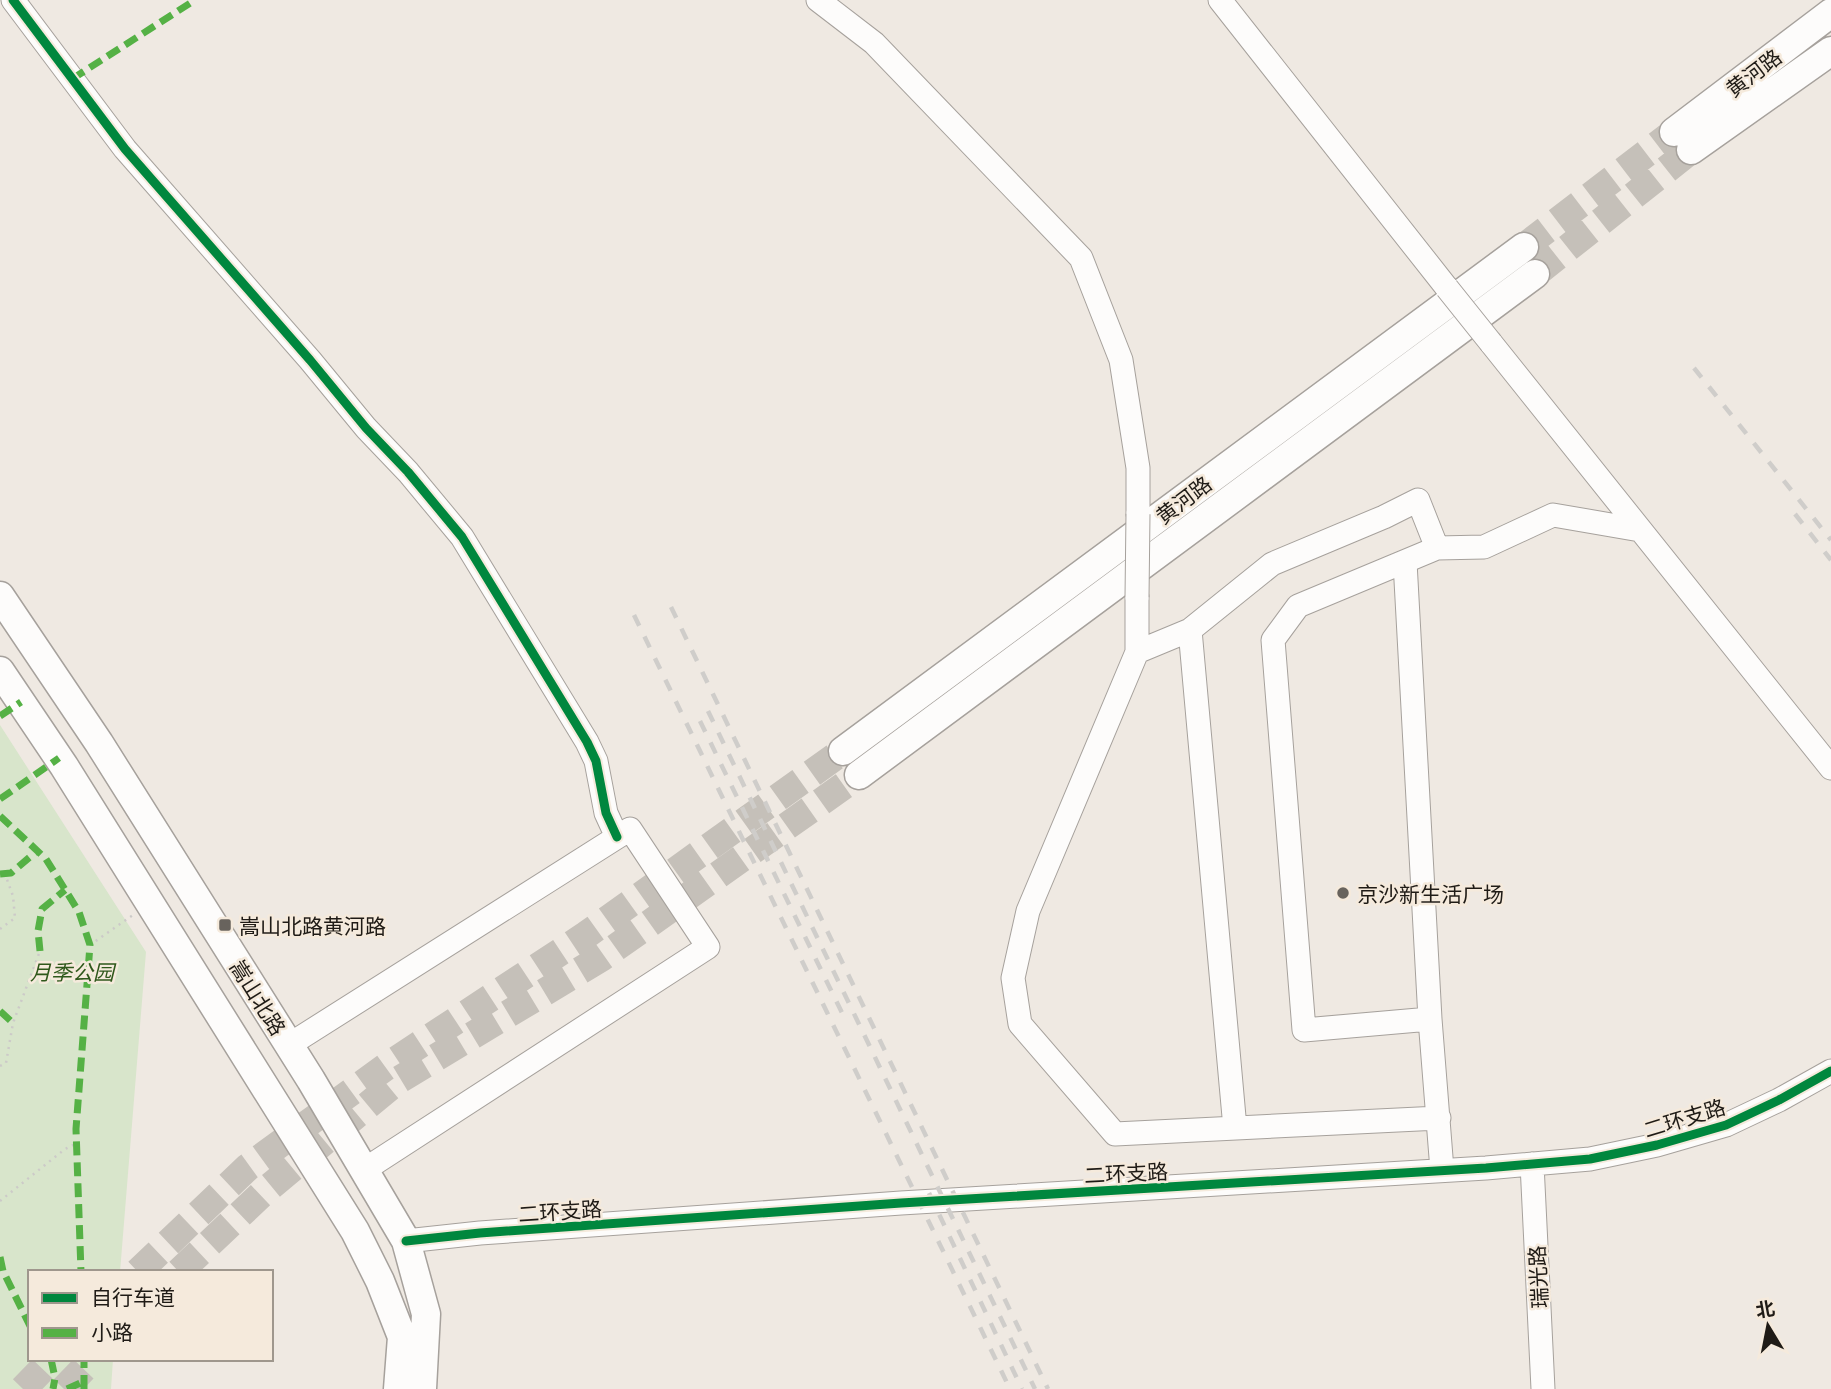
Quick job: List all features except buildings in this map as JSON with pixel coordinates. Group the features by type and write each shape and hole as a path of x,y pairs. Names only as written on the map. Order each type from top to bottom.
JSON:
{"main road":[{"name":"黄河路","path":"1831,13 1683,141 1831,51"},
{"name":"黄河路","path":"843,751 1524,247"},
{"name":"黄河路","path":"859,775 1535,274"},
{"name":"嵩山北路","path":"0,596 99,743 289,1045 406,1241 426,1314 422,1389"},
{"name":"嵩山北路","path":"0,671 64,766 355,1231 380,1281 402,1337 398,1389"}],"street":[{"path":"13,0 125,149 462,537 597,761 606,813 617,837"},
{"path":"818,0 874,44 1081,258 1121,360 1138,468 1137,652 1028,911 1013,978 1020,1024 1115,1134 1439,1118"},
{"path":"1220,0 1831,768"},
{"path":"1137,652 1190,630 1272,564 1418,500 1437,548"},
{"path":"1430,1019 1304,1030 1273,640 1298,606 1437,548 1484,547 1553,515 1640,530"},
{"path":"1405,562 1430,1019 1442,1170"},
{"path":"1190,630 1235,1128"},
{"path":"289,1045 630,829 708,947 364,1170"},
{"name":"二环支路","path":"406,1241 480,1233 887,1203 1590,1159 1657,1145 1726,1125 1831,1071"},
{"name":"瑞光路","path":"1532,1164 1543,1389"}],"path":[{"path":"0,929 15,918 13,896 5,874"},
{"path":"90,945 150,903"},
{"path":"0,1066 6,1063 13,1023 40,951"},
{"path":"0,1201 65,1149 77,1143"}],"green space":[{"name":"月季公园","path":"0,725 146,952 120,1270 28,1270 28,1361 113,1361 111,1389 0,1389"}],"tunnel":[{"path":"1524,247 1674,132"},
{"path":"1535,274 1691,150"},
{"path":"140,1270 248,1167 387,1066 586,935 843,751"},
{"path":"181,1270 266,1190 397,1081 601,958 859,775"},
{"path":"23,1389 50,1361"},
{"path":"64,1389 91,1361"}],"railway":[{"path":"1694,368 1831,540"},
{"path":"1795,514 1831,560"},
{"path":"671,607 1048,1389"},
{"path":"634,615 1010,1389"},
{"path":"708,711 1035,1389"},
{"path":"700,721 844,1017"},
{"path":"929,1193 1022,1389"}],"marked path":[{"path":"72,79 195,0"},
{"path":"0,716 21,702"},
{"path":"0,799 59,758"},
{"path":"0,816 46,859 79,912 90,945 76,1129 81,1270"},
{"path":"0,874 11,873 37,851"},
{"path":"40,951 38,931 42,909 65,890"},
{"path":"0,1011 13,1023"},
{"path":"0,1257 3,1271 28,1322"},
{"path":"51,1361 55,1378 53,1389"},
{"path":"84,1361 84,1389"},
{"path":"67,1389 85,1381"}],"cycle path":[{"path":"13,0 125,149 462,537 587,742 596,761 606,813 617,837"},
{"path":"406,1241 480,1233 901,1203 1486,1168 1590,1159 1657,1145 1726,1125 1831,1071"}],"place":[{"name":"京沙新生活广场","path":"1343,893"},
{"name":"嵩山北路黄河路","path":"225,925"}]}
